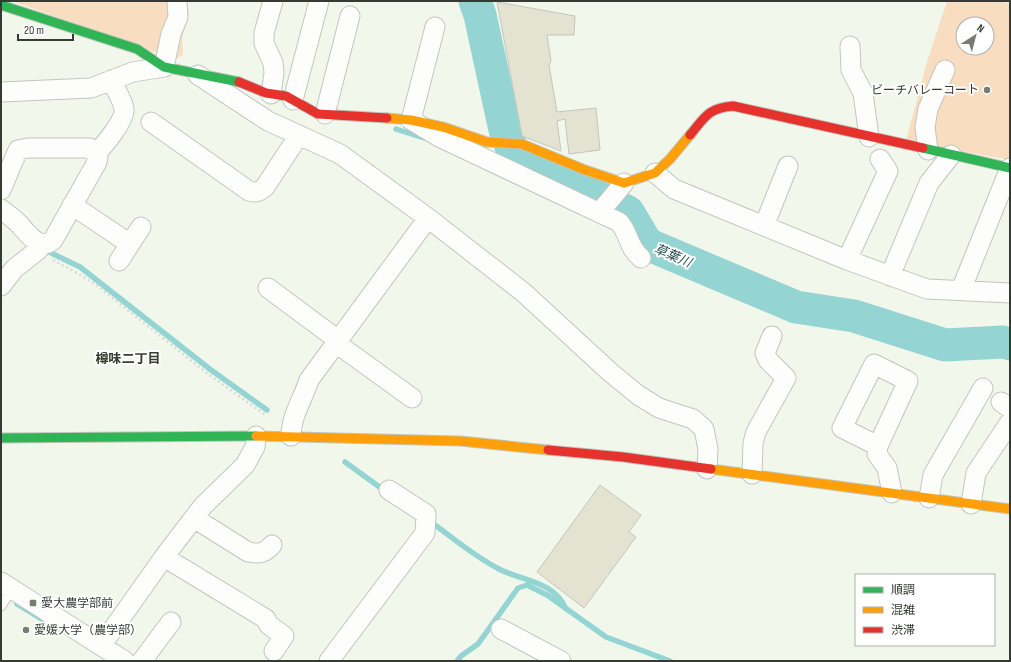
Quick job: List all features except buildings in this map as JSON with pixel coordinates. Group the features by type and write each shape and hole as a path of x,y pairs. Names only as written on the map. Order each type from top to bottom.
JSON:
{"street":[{"path":"164,67 171,34 178,17 177,1"},
{"path":"271,94 274,73 273,63 264,43 264,33 273,1"},
{"path":"293,100 318,1"},
{"path":"1,5 136,49 164,67 198,75 232,80 271,94 286,96 318,114 411,120 443,126 487,142 522,144 592,173 621,187"},
{"path":"325,114 350,16"},
{"path":"411,120 435,27"},
{"path":"850,46 851,70 863,93 869,137"},
{"path":"1,92 91,88 133,72 164,67"},
{"path":"928,150 925,127 928,109 945,70"},
{"path":"198,75 268,121 340,154 428,218 523,292 610,372 638,395 659,408 693,419 704,429 708,449 707,469"},
{"path":"96,153 104,146 125,114 124,107 111,80"},
{"path":"601,211 621,187 655,173 670,159 706,116 718,107 732,106 1010,168 961,290"},
{"path":"411,120 440,137 601,211 623,226 630,246 641,258"},
{"path":"151,122 249,191 254,192 260,192 265,187 299,135"},
{"path":"1,190 18,150 28,148 90,148 96,153 97,162 53,240 49,244 40,247 21,262 1,286"},
{"path":"890,276 929,183 951,155"},
{"path":"847,260 888,171 880,159"},
{"path":"764,226 788,166"},
{"path":"655,173 674,189 847,260 927,289 1010,293"},
{"path":"72,205 130,244"},
{"path":"1,209 18,222 40,247"},
{"path":"291,436 291,425 309,380 428,218"},
{"path":"119,261 141,227"},
{"path":"268,288 412,398"},
{"path":"752,474 753,443 756,432 786,378 768,360 765,353 772,336"},
{"path":"929,498 933,475 983,388"},
{"path":"971,504 976,473 1010,422"},
{"path":"101,646 164,557 203,506 245,465 255,447 256,436"},
{"path":"1,438 291,436 460,441 623,457 1010,509"},
{"path":"878,446 877,454 887,468 892,493"},
{"path":"329,661 425,533 426,514 389,490"},
{"path":"194,518 248,552 258,554 266,552 272,545"},
{"path":"164,557 266,619 269,625 284,636 274,651"},
{"path":"6,586 124,661"},
{"path":"142,661 171,622"},
{"path":"501,629 561,661"}],"lane":[{"path":"1,606 6,586"}],"path":[{"path":"40,247 100,288 208,374 268,417"}],"shaded area":[{"path":"12,1 186,1 189,13 182,37 183,55 174,59"},
{"path":"947,1 1000,1 1010,4 1010,160 906,141 927,62"}],"waterway":[{"name":"草葉川","path":"475,1 480,15 505,130 514,155 628,212 647,244 796,307 854,316 945,345 1003,342 1010,344"},
{"path":"396,129 424,138"},
{"name":"草葉川","path":"633,232 640,232"},
{"path":"49,252 80,267 211,370 267,410"},
{"path":"345,462 385,491"},
{"path":"431,522 490,564 508,573 546,587 561,600 566,609"},
{"path":"457,661 461,656 478,644 518,588 527,585 547,595 606,637 670,661"},
{"path":"17,604 61,631"}],"traffic: fast":[{"path":"1,5 137,49 164,67 239,82"},
{"path":"923,148 1010,168"},
{"path":"1,438 256,436"}],"traffic: slow":[{"path":"387,118 411,120 443,127 487,142 522,144 585,170 624,183 655,173 670,159 690,135"},
{"path":"256,436 460,441 548,450"},
{"path":"711,469 1010,509"}],"traffic: jam":[{"path":"239,82 266,93 286,96 318,114 387,118"},
{"path":"690,135 712,111 733,106 923,148"},
{"path":"548,450 623,457 711,469"}],"place":[{"name":"ビーチバレーコート","path":"987,90"},
{"name":"愛大農学部前","path":"33,603"},
{"name":"愛媛大学（農学部）","path":"26,630"}],"district":[{"name":"樽味二丁目","path":"128,358"}]}
